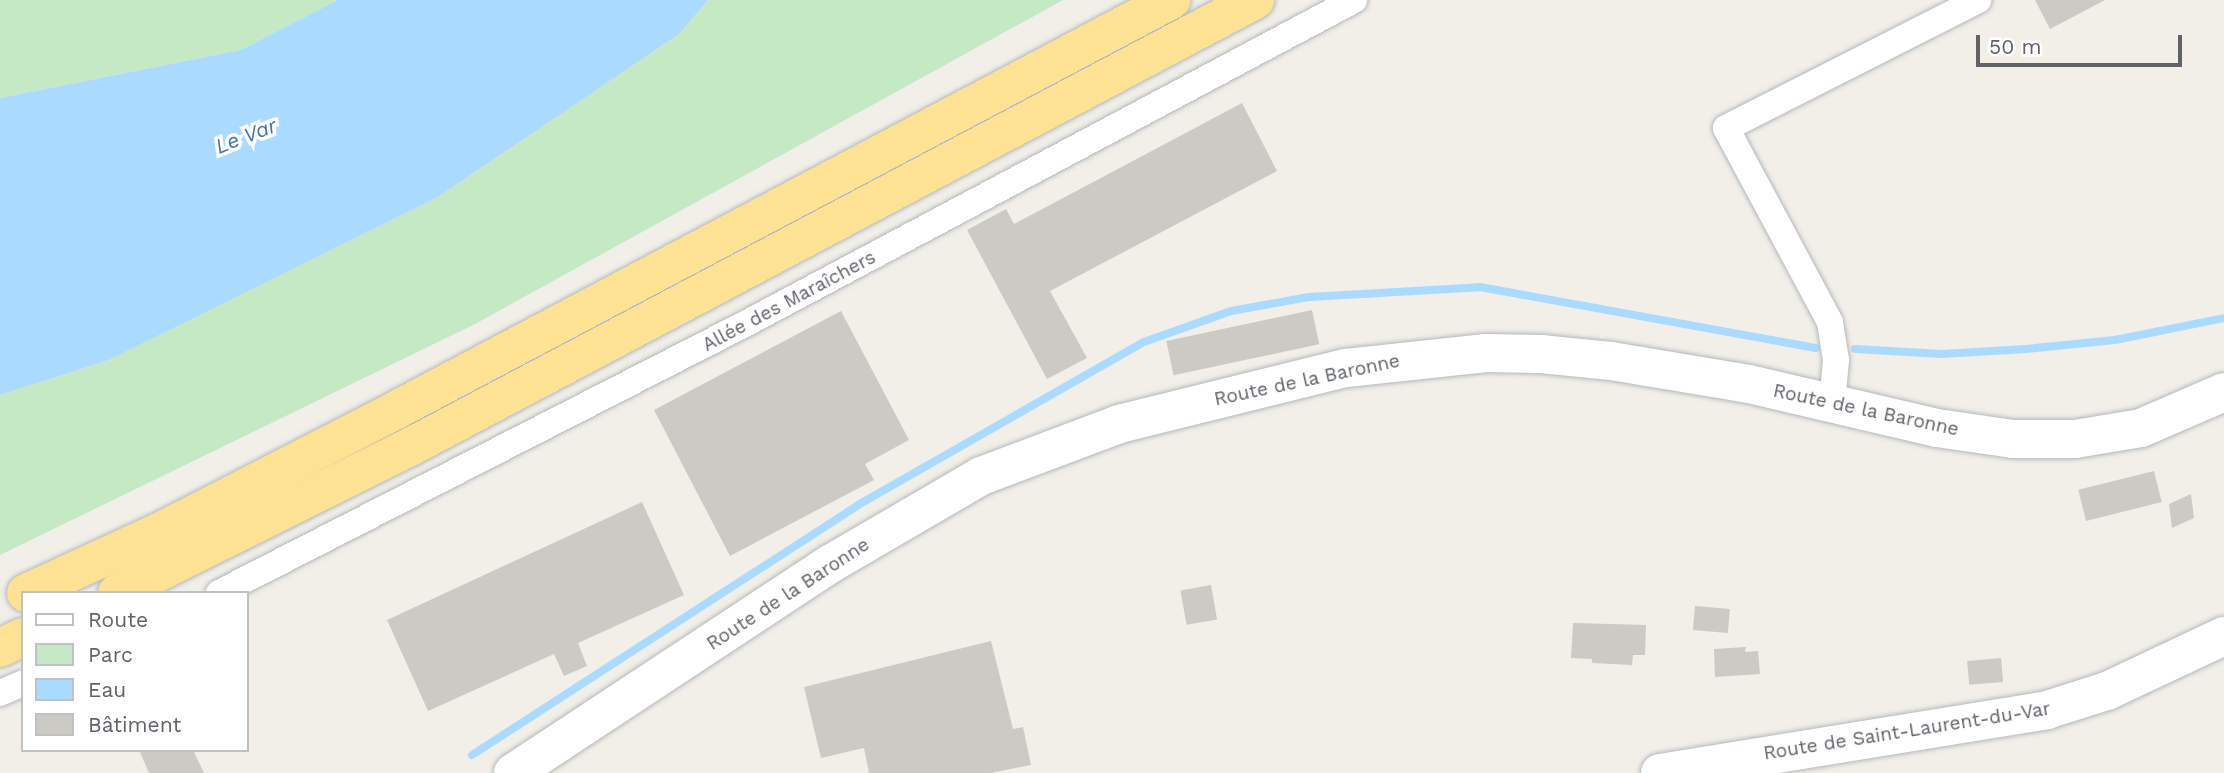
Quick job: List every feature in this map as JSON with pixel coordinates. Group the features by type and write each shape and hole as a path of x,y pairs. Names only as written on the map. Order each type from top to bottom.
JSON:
{"highway":[{"path":"28,591 163,530 398,409 1171,0"},
{"path":"121,591 412,446 1255,0"},
{"path":"0,604 21,594"},
{"path":"0,648 21,639"}],"main road":[{"name":"Route de la Baronne","path":"513,773 830,564 981,476 1119,424 1346,368 1430,356 1486,353 1541,354 1611,361 1749,384 1937,428 2012,439 2075,439 2141,428 2224,392"},
{"name":"Route de Saint-Laurent-du-Var","path":"1660,773 2047,710 2107,691 2224,636"}],"street":[{"name":"Allée des Maraîchers","path":"223,591 757,318 1354,0"},
{"path":"1832,404 1836,360 1830,322 1726,128 1978,0"},
{"path":"0,693 21,684"}],"green space":[{"path":"0,0 338,0 241,50 0,98"},
{"path":"708,0 1063,0 475,324 0,555 0,395 109,360 438,197 679,34"}],"water":[{"name":"Le Var","path":"338,0 708,0 679,34 438,197 109,360 0,395 0,98 241,50"}],"building":[{"path":"2035,0 2105,0 2050,29"},
{"path":"1242,103 1277,171 1050,291 1087,358 1047,379 967,230 1006,209 1014,224"},
{"path":"1312,310 1319,344 1174,375 1166,341"},
{"path":"841,311 909,440 865,464 874,480 730,556 654,410"},
{"path":"2154,471 2162,502 2086,521 2078,490"},
{"path":"2191,494 2194,518 2172,528 2169,504"},
{"path":"642,502 684,595 578,643 587,666 564,676 554,654 428,711 387,620"},
{"path":"1211,585 1217,619 1187,625 1180,590"},
{"path":"1695,606 1730,609 1728,633 1693,630"},
{"path":"1573,623 1646,625 1645,655 1633,655 1632,665 1592,663 1592,659 1571,658"},
{"path":"991,641 1013,729 1023,727 1031,765 990,773 869,773 864,748 821,758 804,687"},
{"path":"1746,647 1745,652 1758,651 1760,674 1715,677 1714,649"},
{"path":"2001,658 2003,682 1969,685 1967,661"},
{"path":"140,752 194,752 204,773 149,773"}],"waterway":[{"path":"472,755 858,505 1144,342 1231,311 1309,297 1480,287 1816,348"},
{"path":"1855,349 1942,354 2026,349 2115,340 2224,318"}]}
